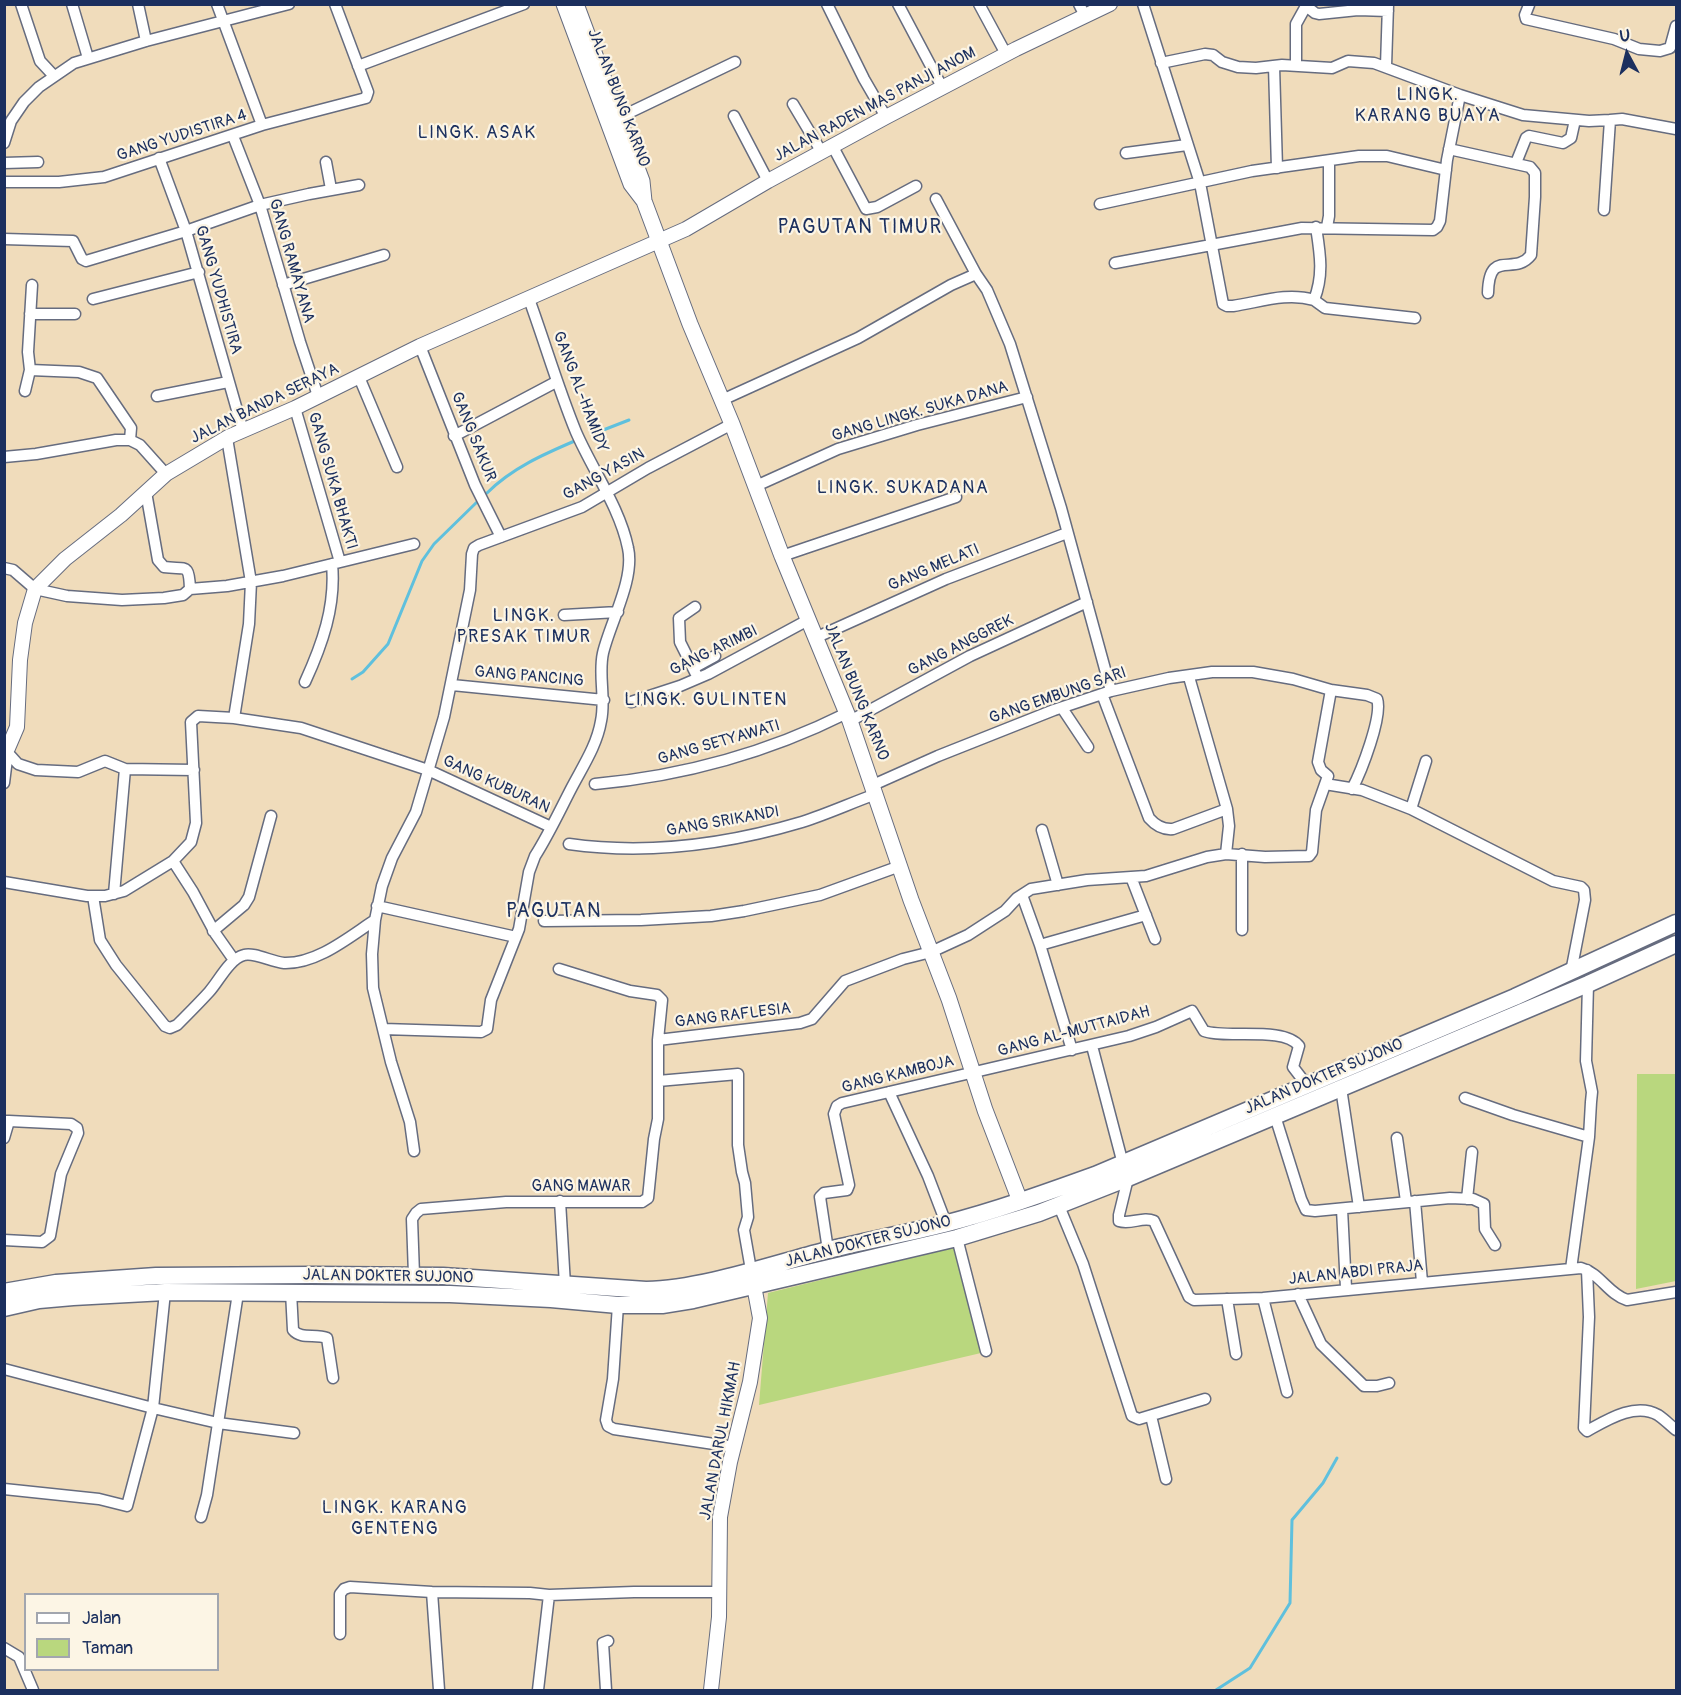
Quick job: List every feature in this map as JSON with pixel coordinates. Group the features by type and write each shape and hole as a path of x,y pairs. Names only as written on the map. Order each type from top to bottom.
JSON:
{"highway":[{"name":"JALAN DOKTER SUJONO","path":"5,1306 56,1283 156,1276 314,1283 414,1275 617,1289 664,1290 752,1278 828,1250 1023,1208 1125,1171 1229,1126 1306,1084 1394,1049 1677,923"},
{"path":"1229,1126 1275,1116 1677,944"},
{"path":"5,1306 73,1297 165,1292 291,1292 314,1283 618,1305 662,1305 752,1278 957,1238 1023,1208 1059,1206 1125,1171"}],"main road":[{"name":"JALAN BUNG KARNO","path":"564,4 642,181 644,201 690,324 732,424 815,638 849,717 973,1073 1023,1208"},
{"name":"JALAN BUNG KARNO","path":"576,4 614,120"}],"street":[{"path":"21,4 40,61 54,76"},
{"path":"72,4 88,58"},
{"path":"138,4 146,41"},
{"path":"217,4 262,125"},
{"path":"335,4 358,66 524,4"},
{"path":"827,4 864,79 886,117"},
{"path":"898,4 942,87"},
{"path":"979,4 1006,54"},
{"name":"JALAN RADEN MAS PANJI ANOM","path":"659,242 686,229 827,148 1006,54 1082,10 1110,4"},
{"path":"1143,4 1200,183 1223,304 1227,306 1288,296 1303,296 1325,308 1415,318"},
{"path":"4,143 16,113 39,87 74,63 146,41 285,5"},
{"path":"1296,66 1296,24 1306,5 1319,14 1388,8 1386,66"},
{"path":"1529,5 1525,15 1526,19 1614,39 1639,49 1660,51 1670,48 1677,26"},
{"path":"1161,63 1205,54 1213,55 1222,62 1238,67 1256,68 1274,66 1332,68 1349,61 1386,66 1460,95 1523,115 1575,120 1622,119 1677,129"},
{"path":"614,120 735,62"},
{"name":"GANG YUDISTIRA 4","path":"4,182 86,180 104,177 262,125 366,98 368,92 358,66"},
{"path":"1274,66 1277,168"},
{"path":"1114,263 1322,227 1433,230 1440,221 1449,149 1460,95"},
{"path":"793,104 827,148 866,209 876,207 916,186"},
{"path":"4,111 16,113"},
{"path":"734,116 768,181"},
{"path":"1516,163 1526,138 1530,136 1563,143 1571,138 1575,120"},
{"path":"1604,210 1610,120"},
{"name":"GANG RAMAYANA","path":"233,136 260,205 318,396"},
{"path":"1126,153 1187,145"},
{"path":"1449,149 1516,163 1530,167 1535,173 1531,255 1525,261 1494,268 1488,278 1488,292"},
{"path":"1100,204 1228,176 1359,156 1387,156 1446,170"},
{"name":"GANG YUDHISTIRA","path":"159,158 199,272 243,431"},
{"path":"1314,300 1319,288 1322,269 1322,227 1329,216 1329,161"},
{"path":"4,163 38,162"},
{"path":"326,162 331,189"},
{"path":"4,239 73,241 82,259 89,260 186,231 260,205 359,185"},
{"path":"936,199 1000,317 1061,508 1087,602 1106,692 1152,821 1162,828 1173,829 1227,809"},
{"name":"JALAN BANDA SERAYA","path":"7,751 17,727 20,660 24,632 36,589 65,559 166,474 227,438 295,408 420,346 659,242"},
{"path":"283,285 384,255"},
{"path":"93,299 199,272"},
{"path":"722,400 858,338 951,285 976,274"},
{"path":"25,391 30,370 28,352 32,285"},
{"name":"GANG AL-HAMIDY","path":"383,1029 485,1031 488,1027 491,1000 521,920 529,872 535,856 595,742 602,719 604,699 602,660 622,598 629,549 623,527 576,432 556,382 529,299"},
{"path":"30,314 75,314"},
{"name":"GANG SAKUR","path":"420,346 454,436 501,537"},
{"path":"30,370 79,372 97,378 131,428 130,440"},
{"path":"359,377 397,467"},
{"path":"157,396 228,382"},
{"path":"454,436 556,382"},
{"name":"GANG LINGK. SUKA DANA","path":"756,486 838,449 917,425 1027,397"},
{"name":"GANG SUKA BHAKTI","path":"295,408 336,563 327,626 305,682"},
{"name":"GANG YASIN","path":"452,685 470,590 474,548 582,507 652,466 732,424"},
{"path":"227,438 250,582 249,624 234,718"},
{"path":"4,457 36,454 116,440 130,440 140,445 166,474"},
{"path":"146,492 158,560 166,568 187,569 190,589"},
{"path":"782,556 956,497"},
{"name":"GANG MELATI","path":"815,638 946,579 1067,533"},
{"path":"4,568 13,570 36,589 67,596 122,600 182,596 190,589 250,582 414,544"},
{"name":"GANG ANGGREK","path":"849,717 970,656 1087,602"},
{"path":"695,607 680,615 680,642 695,673 715,656"},
{"path":"564,615 618,612"},
{"name":"GANG ARIMBI","path":"631,702 680,686 695,673 808,620"},
{"name":"GANG EMBUNG SARI","path":"874,790 938,756 1066,714 1106,692 1159,680 1212,672 1253,672 1293,679 1331,690 1375,697 1379,706 1371,741 1352,789"},
{"path":"1189,677 1227,809 1229,826 1226,854"},
{"path":"414,1151 410,1122 391,1062 373,988 372,954 377,906 388,870 416,812 452,685"},
{"name":"GANG PANCING","path":"452,685 604,699"},
{"path":"1072,1050 1022,895 1036,888 1088,880 1156,874 1207,857 1226,854 1265,857 1308,856 1311,854 1316,810 1328,775 1321,770 1318,762 1331,690"},
{"path":"1066,714 1088,747"},
{"name":"GANG KUBURAN","path":"194,770 191,722 198,716 234,718 301,728 428,770 551,827"},
{"name":"GANG SETYAWATI","path":"595,784 642,780 692,770 755,752 849,717"},
{"path":"4,882 93,896 114,894 139,883 173,861 191,842 196,823 194,770 125,769 105,761 78,772 36,770 21,766 7,751"},
{"path":"4,783 7,751"},
{"path":"1411,809 1426,761"},
{"path":"114,894 125,769"},
{"path":"1325,784 1362,790 1411,809 1553,881 1581,887 1584,890 1585,900 1571,972"},
{"name":"GANG SRIKANDI","path":"569,844 639,849 713,841 801,822 874,790"},
{"path":"213,931 234,914 249,897 271,816"},
{"path":"1042,830 1058,885"},
{"path":"1242,854 1242,930"},
{"path":"173,861 193,892 213,931 234,960"},
{"path":"544,921 641,920 711,916 744,911 820,895 900,866"},
{"path":"1131,877 1155,939"},
{"name":"GANG RAFLESIA","path":"658,1040 800,1023 812,1019 844,981 903,959 932,952 993,920 1022,895"},
{"path":"93,896 100,940 116,965 167,1027 172,1028 211,990 234,960 244,955 252,955 275,962 301,961 337,945 375,920"},
{"path":"377,906 516,937"},
{"path":"1040,945 1146,915"},
{"name":"GANG MAWAR","path":"414,1275 412,1219 419,1210 506,1202 640,1202 648,1198 658,1119 658,1040 663,1002 657,995 630,991 560,969"},
{"path":"1571,1269 1589,1137 1592,1092 1586,1061 1588,984"},
{"name":"GANG AL-MUTTAIDAH","path":"973,1073 1143,1032 1193,1011 1204,1031 1213,1034 1250,1032 1296,1042 1299,1046 1293,1067 1306,1084"},
{"path":"1092,1046 1125,1171"},
{"path":"658,1081 736,1073 739,1077 738,1145 746,1183 748,1216 744,1230 752,1278"},
{"name":"GANG KAMBOJA","path":"828,1250 821,1196 824,1192 847,1190 849,1185 834,1114 837,1106 973,1073"},
{"path":"1341,1088 1359,1207"},
{"path":"889,1092 928,1176 946,1223"},
{"path":"1465,1098 1512,1115 1589,1137"},
{"path":"1275,1116 1303,1206 1311,1211 1411,1201 1467,1199 1484,1204 1485,1229 1495,1245"},
{"path":"4,1138 7,1121 71,1124 77,1128 78,1133 61,1174 50,1236 42,1242 4,1240"},
{"path":"1397,1138 1411,1201 1422,1281"},
{"path":"1467,1199 1472,1152"},
{"name":"JALAN ABDI PRAJA","path":"1125,1171 1119,1221 1126,1223 1148,1219 1154,1221 1189,1297 1194,1300 1263,1298 1422,1281 1581,1268 1587,1270"},
{"path":"560,1201 565,1285"},
{"path":"1059,1206 1083,1264 1132,1416 1139,1419 1205,1399"},
{"path":"1342,1209 1346,1288"},
{"path":"957,1238 986,1351"},
{"path":"1587,1270 1627,1300 1677,1292"},
{"path":"1587,1270 1589,1317 1584,1428 1587,1431 1617,1415 1645,1410 1657,1415 1677,1430"},
{"name":"JALAN DARUL HIKMAH","path":"711,1690 717,1648 720,1517 750,1382 760,1318 752,1278"},
{"path":"4,1489 99,1499 127,1506 153,1408 165,1292"},
{"path":"291,1292 292,1329 298,1335 327,1338 333,1378"},
{"path":"201,1517 207,1495 238,1293"},
{"path":"1298,1294 1320,1344 1335,1359 1364,1386 1389,1383"},
{"path":"1263,1298 1287,1392"},
{"path":"1227,1299 1236,1354"},
{"path":"618,1305 613,1379 606,1420 608,1426 614,1429 734,1447"},
{"path":"4,1369 218,1423 294,1433"},
{"path":"1151,1416 1166,1479"},
{"path":"340,1634 340,1594 346,1588 549,1595 719,1592"},
{"path":"432,1592 439,1690"},
{"path":"538,1690 549,1595"},
{"path":"606,1690 603,1643 608,1641"},
{"path":"4,1648 20,1657 24,1667"},
{"path":"26,1671 33,1690"}],"green space":[{"path":"1637,1074 1676,1074 1676,1281 1636,1289"},
{"path":"955,1247 981,1353 759,1405 768,1293"}],"waterway":[{"path":"593,434 629,420"},
{"path":"487,493 518,469 577,440"},
{"path":"352,679 363,672 388,644 422,561 434,544 478,501"},
{"path":"1216,1690 1250,1668 1290,1603 1292,1520 1323,1483 1337,1458"}],"district":[{"name":"LINGK. KARANG BUAYA","path":"1428,106"},
{"name":"LINGK. ASAK","path":"477,133"},
{"name":"PAGUTAN TIMUR","path":"860,228"},
{"name":"LINGK. SUKADANA","path":"903,488"},
{"name":"LINGK. PRESAK TIMUR","path":"524,626"},
{"name":"LINGK. GULINTEN","path":"706,700"},
{"name":"PAGUTAN","path":"554,912"},
{"name":"LINGK. KARANG GENTENG","path":"395,1518"}]}
